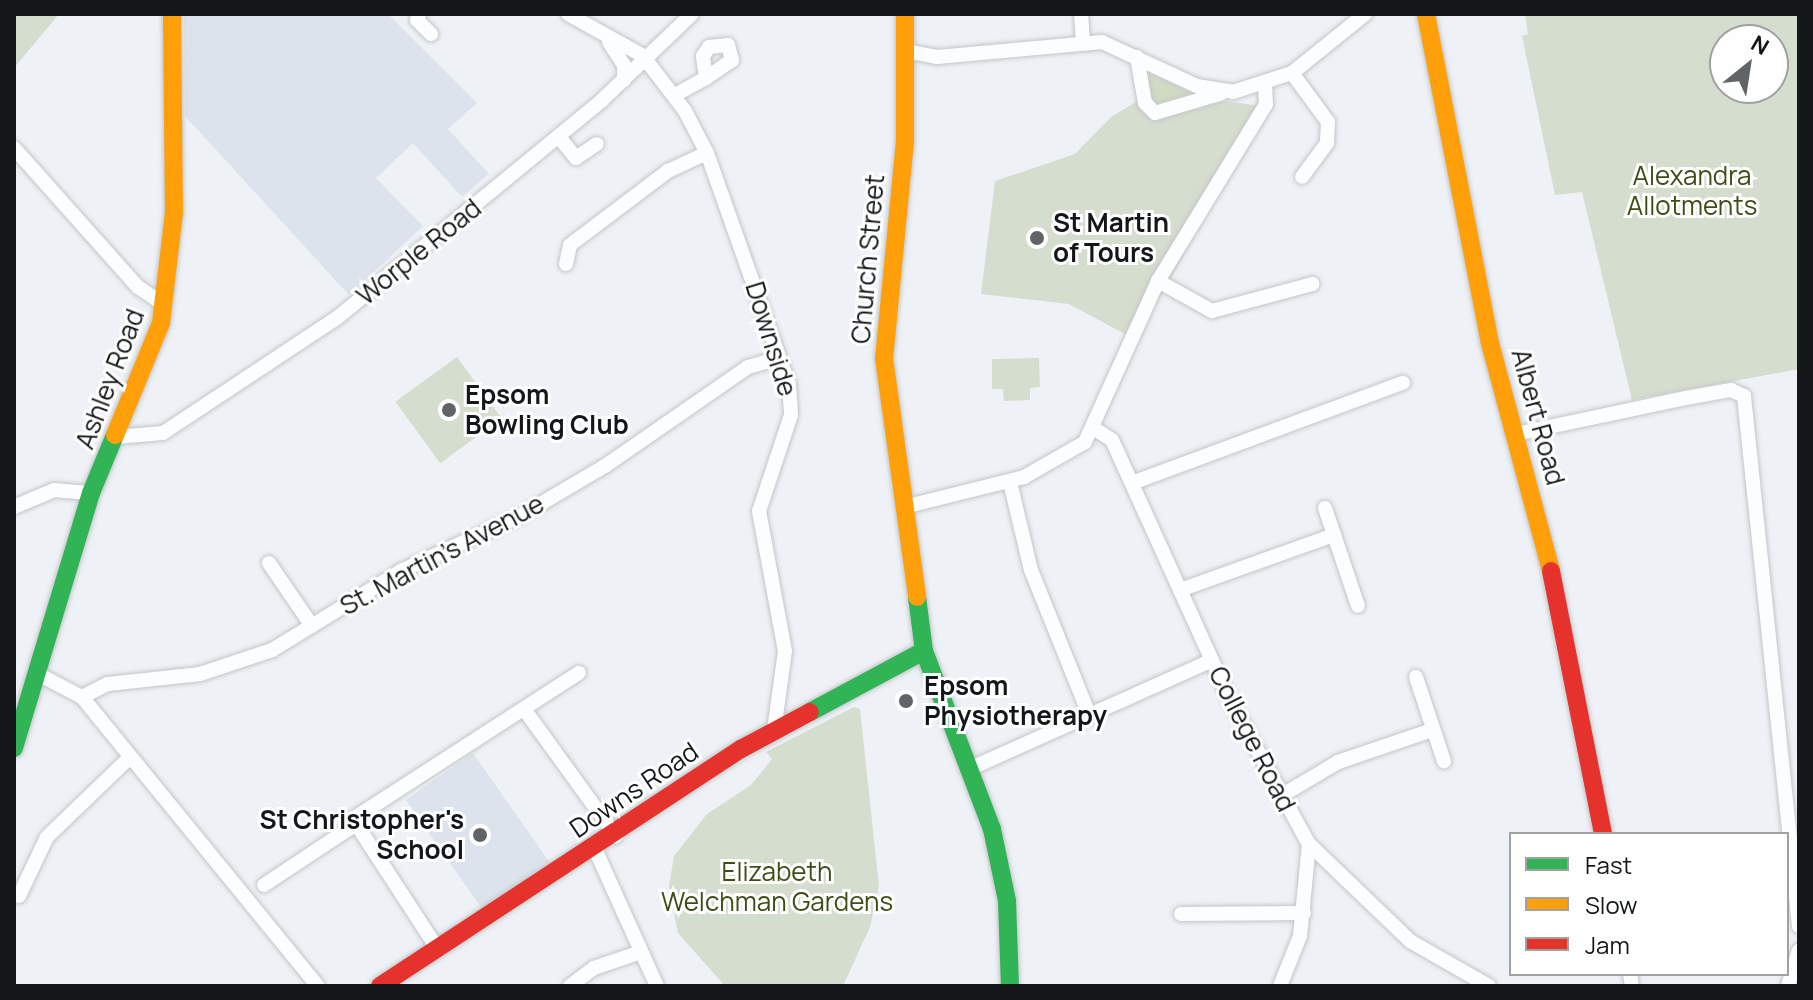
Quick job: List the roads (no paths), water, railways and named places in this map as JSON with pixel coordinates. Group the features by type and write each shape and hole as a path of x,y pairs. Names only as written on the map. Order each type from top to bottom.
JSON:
{"main road":[{"name":"Ashley Road","path":"14,748 91,493 116,437 165,305 174,196 172,14"},
{"name":"Church Street","path":"905,14 902,174 884,344 908,506 924,651 998,851 1010,986"},
{"name":"Albert Road","path":"1426,14 1476,280 1562,613 1603,832"},
{"name":"Downs Road","path":"380,986 616,836 774,730 924,651"}],"street":[{"path":"419,14 417,20 431,34"},
{"path":"568,14 647,60"},
{"name":"Worple Road","path":"116,437 163,433 223,398 346,311 559,137 647,60 692,14"},
{"path":"1081,14 1083,40"},
{"path":"1137,57 1145,103 1155,113 1222,93 1265,86 1292,73 1365,14"},
{"path":"607,38 624,65 624,80"},
{"path":"906,51 937,57 1083,40 1137,57 1222,93"},
{"name":"Downside","path":"647,60 675,95 707,153 780,358 792,406 759,511 785,651 774,730"},
{"path":"1292,73 1328,122 1327,143 1302,177"},
{"path":"675,95 706,78"},
{"path":"908,506 1010,482 1073,453 1095,429 1158,281 1266,104 1265,86"},
{"path":"559,137 576,158 597,144"},
{"path":"14,148 138,287 165,305"},
{"path":"566,264 570,245 668,171 707,153"},
{"path":"1158,281 1212,311 1312,284"},
{"name":"St. Martin's Avenue","path":"82,697 108,684 234,666 312,626 411,566 522,515 748,367 780,358"},
{"path":"1132,483 1403,383"},
{"path":"1516,434 1701,395 1731,390 1744,396 1799,926"},
{"name":"College Road","path":"1095,429 1112,440 1211,661 1309,844 1390,925 1438,961 1489,986"},
{"path":"1010,482 1031,570 1090,717"},
{"path":"14,507 54,490 91,493"},
{"path":"1325,508 1358,606"},
{"path":"1180,590 1334,535"},
{"path":"269,563 312,626"},
{"path":"969,769 1211,661"},
{"path":"36,673 82,697 318,986"},
{"path":"437,948 353,826 353,819 579,673"},
{"path":"1416,677 1444,761"},
{"path":"524,709 616,836"},
{"path":"1281,796 1338,762 1432,730"},
{"path":"19,896 47,837 130,757"},
{"path":"264,885 353,826"},
{"path":"1280,986 1304,913 1309,844"},
{"path":"595,849 657,986"},
{"path":"1181,914 1304,913"},
{"path":"1788,986 1799,951"},
{"path":"570,986 594,968 641,952"}],"place":[{"name":"St Martin of Tours","path":"1037,238"},
{"name":"Epsom Bowling Club","path":"449,410"},
{"name":"Epsom Physiotherapy","path":"906,701"},
{"name":"St Christopher's School","path":"480,835"}],"park label":[{"name":"Alexandra Allotments","path":"1692,191"},
{"name":"Elizabeth Welchman Gardens","path":"777,887"}]}
